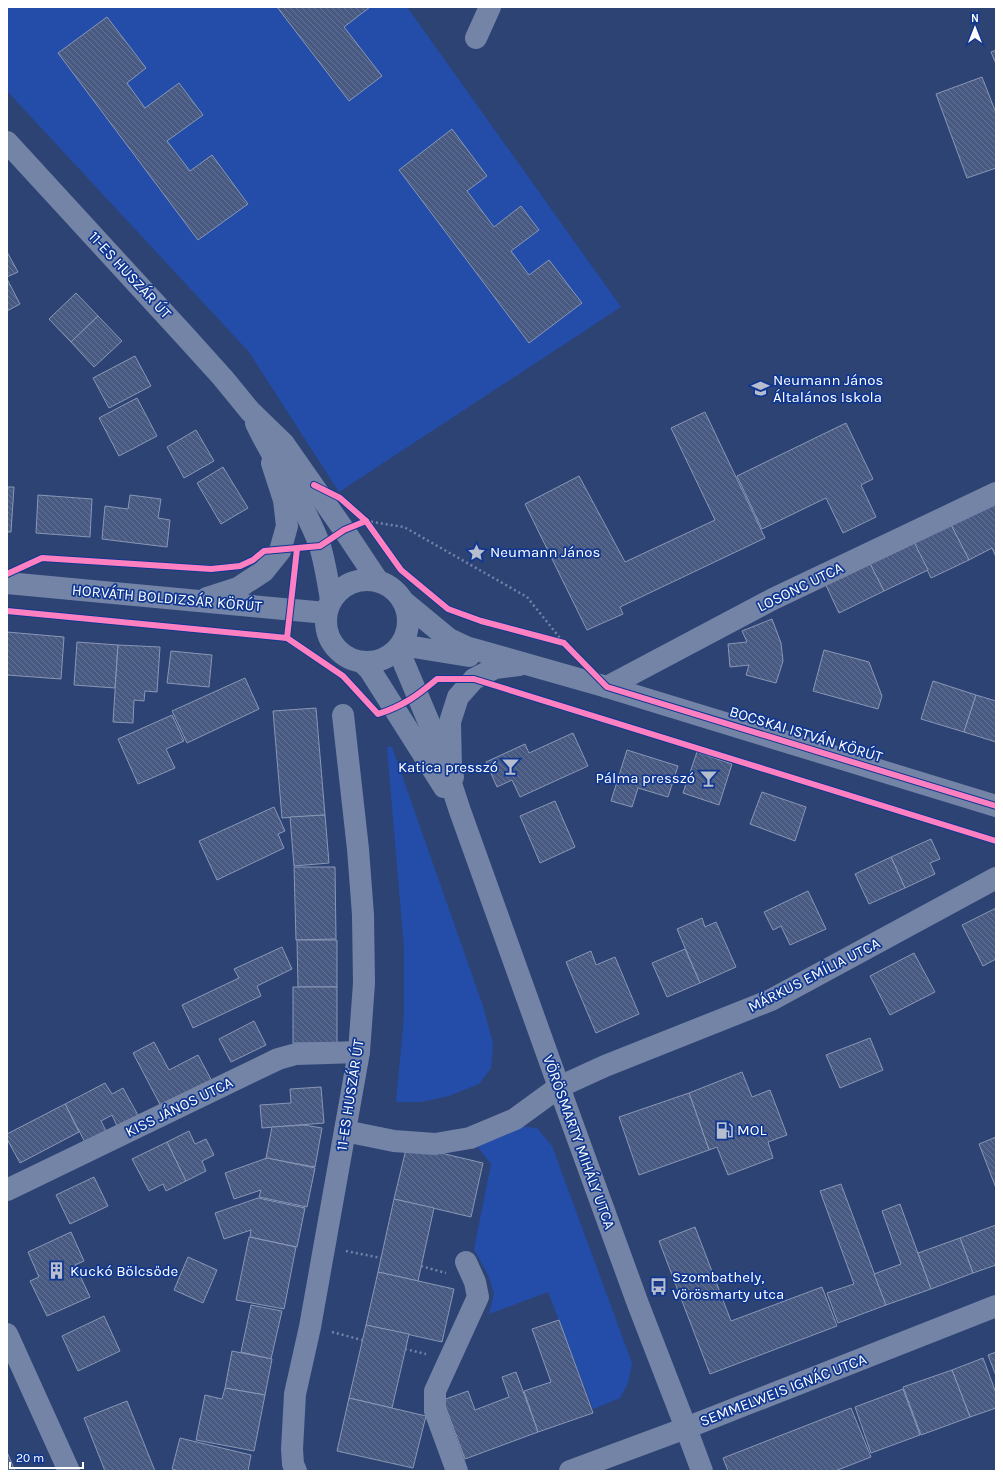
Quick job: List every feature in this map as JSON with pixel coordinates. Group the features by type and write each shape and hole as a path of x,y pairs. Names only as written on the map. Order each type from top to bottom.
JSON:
{"main road":[{"name":"11-ES HUSZÁR ÚT","path":"7,142 186,336 250,411 284,444 378,581"},
{"name":"11-ES HUSZÁR ÚT","path":"250,411 266,446 307,515 320,546 329,606"},
{"path":"356,581 378,581 387,585 398,593 403,601 408,617 407,632 400,647 389,657 378,661 362,662 349,658 334,647 327,633 325,620 329,606 342,588 356,581"},
{"path":"400,647 438,744 460,811"},
{"path":"362,662 370,670 402,719 418,748 460,811"},
{"name":"VÖRÖSMARTY MIHÁLY UTCA","path":"460,811 638,1304 686,1428"},
{"name":"SEMMELWEIS IGNÁC UTCA","path":"570,1471 686,1428"}],"street":[{"path":"476,38 490,7"},
{"path":"198,601 238,588 264,571 280,551 286,526 284,500 266,446"},
{"name":"LOSONC UTCA","path":"608,687 773,599 996,493"},
{"name":"HORVÁTH BOLDIZSÁR KÖRÚT","path":"7,583 198,601 329,606"},
{"name":"BOCSKAI ISTVÁN KÖRÚT","path":"403,601 449,639 466,647 608,687 996,806"},
{"name":"BOCSKAI ISTVÁN KÖRÚT","path":"400,647 526,664"},
{"path":"460,811 451,768 450,722 458,697 471,681 495,668 526,664"},
{"name":"11-ES HUSZÁR ÚT","path":"296,1471 293,1464 292,1449 295,1394 310,1327 359,1052 364,982 363,915 358,849 343,716"},
{"name":"MÁRKUS EMÍLIA UTCA","path":"345,1131 394,1141 435,1144 470,1138 515,1119 559,1087 605,1066 771,1000 996,878"},
{"name":"KISS JÁNOS UTCA","path":"7,1190 278,1059 296,1054 359,1052"},
{"path":"457,1471 435,1411 434,1400 435,1391 478,1297 475,1282 466,1262"},
{"name":"SEMMELWEIS IGNÁC UTCA","path":"686,1428 996,1306"},
{"path":"7,1334 69,1471"},
{"name":"VÖRÖSMARTY MIHÁLY UTCA","path":"686,1428 702,1471"}],"path":[{"path":"363,518 370,527"},
{"path":"344,530 363,518 404,527 528,597 570,648"},
{"path":"549,639 564,642"},
{"path":"324,1246 381,1258"},
{"path":"310,1327 362,1340"}],"shaded area":[{"path":"7,7 407,7 621,307 339,492 249,352 7,91"},
{"path":"387,747 392,747 483,1006 493,1044 491,1068 479,1084 449,1096 421,1102 396,1102 404,1017 404,948"},
{"path":"516,1126 537,1128 552,1146 632,1363 628,1383 620,1398 593,1409 548,1292 489,1314 494,1294 489,1277 474,1249 491,1164 473,1141"}],"building":[{"path":"277,7 370,7 344,27 382,76 349,101"},
{"path":"107,17 146,68 127,83 145,108 179,83 203,115 167,141 190,171 212,155 248,204 198,240 58,53"},
{"path":"996,50 996,64 991,52"},
{"path":"982,77 996,113 996,168 967,178 936,94"},
{"path":"452,129 487,176 467,191 494,227 521,206 539,230 511,251 529,275 549,260 582,303 529,343 399,170"},
{"path":"7,252 18,272 7,277"},
{"path":"7,279 20,304 7,311"},
{"path":"76,293 98,316 71,342 49,319"},
{"path":"98,316 122,341 94,367 71,342"},
{"path":"135,356 151,386 109,408 93,378"},
{"path":"137,398 157,436 119,456 99,418"},
{"path":"705,412 765,538 620,607 623,614 587,630 525,504 579,476 625,562 715,520 671,428"},
{"path":"846,423 873,479 861,485 876,517 843,533 826,498 762,529 737,476"},
{"path":"196,430 214,461 184,478 167,447"},
{"path":"223,467 248,508 221,524 197,483"},
{"path":"7,487 14,487 11,532 7,532"},
{"path":"38,495 92,499 90,537 36,533"},
{"path":"130,495 161,499 158,518 170,520 167,547 102,539 105,506 128,509"},
{"path":"996,498 996,557 992,548 969,560 949,521"},
{"path":"949,521 969,560 931,578 912,538"},
{"path":"912,538 928,570 884,591 868,560"},
{"path":"868,560 884,591 839,613 824,581"},
{"path":"772,619 781,643 783,661 776,683 746,675 749,665 730,667 728,644 747,642 742,631"},
{"path":"7,632 64,637 61,679 7,675"},
{"path":"77,642 118,645 115,688 74,685"},
{"path":"118,645 160,647 157,692 145,691 144,701 134,700 133,723 113,722"},
{"path":"824,650 869,662 882,696 878,709 813,691"},
{"path":"171,651 212,655 209,687 167,683"},
{"path":"245,678 259,709 187,743 172,711"},
{"path":"933,681 976,695 964,732 921,719"},
{"path":"976,695 996,701 996,742 964,732"},
{"path":"316,708 325,815 282,818 273,711"},
{"path":"172,715 184,741 166,749 175,768 138,784 118,739"},
{"path":"573,733 588,766 520,797 512,780 497,787 486,762 525,744 529,753"},
{"path":"627,750 678,766 668,797 638,788 632,807 611,801"},
{"name":"Pálma presszó","path":"697,752 732,764 719,805 683,793"},
{"path":"762,792 806,807 795,841 750,824"},
{"path":"555,801 575,847 540,863 520,816"},
{"path":"274,807 285,831 278,834 284,848 217,880 199,841"},
{"path":"325,815 329,863 294,866 290,817"},
{"path":"931,839 940,859 930,863 935,874 905,888 891,857"},
{"path":"891,857 905,888 869,904 855,874"},
{"path":"294,867 335,867 336,939 296,940"},
{"path":"808,891 826,929 790,945 781,926 773,930 764,912"},
{"path":"996,908 996,959 983,966 962,925"},
{"path":"702,918 705,927 716,922 736,967 700,983 677,929"},
{"path":"297,940 337,940 337,987 298,987"},
{"path":"282,947 292,969 257,986 261,996 193,1028 182,1005 239,978 234,969"},
{"path":"685,949 700,983 667,997 652,963"},
{"path":"591,951 596,965 615,957 639,1014 596,1033 566,962"},
{"path":"914,953 935,992 890,1015 870,976"},
{"path":"293,987 337,987 337,1043 293,1043"},
{"path":"254,1021 266,1045 231,1062 219,1039"},
{"path":"870,1038 883,1070 840,1088 826,1055"},
{"path":"154,1042 169,1070 198,1055 214,1085 164,1112 133,1053"},
{"path":"742,1072 752,1097 770,1090 787,1135 768,1142 773,1158 728,1175 717,1147 709,1150 689,1093"},
{"path":"105,1083 112,1094 123,1088 139,1117 118,1128 112,1115 101,1121 108,1135 87,1146 65,1104"},
{"path":"321,1087 324,1123 262,1128 260,1105 291,1103 290,1089"},
{"path":"689,1093 709,1150 639,1175 619,1117"},
{"path":"65,1104 79,1132 20,1163 7,1139 7,1134"},
{"path":"304,1125 322,1128 315,1167 266,1158 272,1127"},
{"path":"189,1131 195,1144 206,1139 214,1155 202,1161 206,1171 186,1181 167,1142"},
{"path":"996,1137 996,1188 979,1144"},
{"path":"167,1142 186,1181 166,1191 163,1184 149,1191 132,1159"},
{"path":"407,1145 483,1163 471,1217 394,1199"},
{"path":"267,1158 315,1168 307,1207 259,1197 261,1190 234,1199 225,1173"},
{"path":"94,1177 108,1206 70,1224 56,1195"},
{"path":"841,1184 886,1305 838,1323 827,1293 854,1284 820,1191"},
{"path":"258,1198 305,1208 297,1247 250,1237 251,1230 224,1239 215,1213"},
{"path":"394,1199 434,1208 418,1281 378,1272"},
{"path":"900,1204 931,1289 886,1305 874,1274 901,1264 882,1211"},
{"path":"996,1225 996,1265 973,1273 960,1238"},
{"path":"695,1227 731,1321 822,1287 837,1326 710,1374 659,1241"},
{"name":"Kuckó Bölcsőde","path":"71,1232 84,1261 75,1265 90,1297 47,1316 30,1281 39,1277 28,1252"},
{"path":"249,1237 296,1247 284,1309 236,1300"},
{"path":"960,1238 973,1273 931,1289 918,1253"},
{"path":"188,1257 217,1270 203,1303 174,1290"},
{"path":"378,1272 454,1289 442,1342 366,1325"},
{"path":"251,1305 282,1311 271,1359 241,1352"},
{"path":"104,1316 120,1351 78,1371 62,1336"},
{"path":"559,1320 593,1413 538,1432 524,1391 551,1382 532,1329"},
{"path":"366,1325 409,1334 392,1408 349,1398"},
{"path":"232,1351 272,1359 265,1395 225,1388"},
{"path":"996,1352 996,1376 988,1355"},
{"path":"983,1358 996,1393 996,1408 970,1417 952,1370"},
{"path":"952,1370 970,1417 921,1435 903,1387"},
{"path":"516,1372 538,1432 465,1459 443,1400 468,1391 475,1410 509,1397 502,1377"},
{"path":"225,1388 265,1395 254,1451 196,1440 205,1395 222,1399"},
{"path":"903,1389 920,1435 871,1453 855,1407"},
{"path":"349,1398 426,1416 413,1468 337,1451"},
{"path":"127,1401 155,1471 105,1471 84,1418"},
{"path":"851,1408 871,1457 835,1471 728,1471 723,1458"},
{"path":"180,1438 251,1455 248,1471 179,1471 172,1469"},
{"path":"7,1452 15,1471 7,1471"}],"cycle path":[{"path":"314,485 340,498 366,521"},
{"path":"7,574 42,558 211,569 240,566 253,560 264,551 320,546 344,530 366,521 401,570 448,609 481,621 564,643 607,687 996,806"},
{"path":"287,638 297,549"},
{"path":"7,611 287,638 343,676 378,714 395,708 409,700 437,679 474,679 996,841"}],"place":[{"name":"Neumann János Általános Iskola","path":"760,389"},
{"name":"Neumann János","path":"477,552"},
{"name":"Katica presszó","path":"511,767"},
{"name":"Pálma presszó","path":"708,778"},
{"name":"MOL","path":"724,1130"},
{"name":"Kuckó Bölcsőde","path":"57,1271"},
{"name":"Szombathely, Vörösmarty utca","path":"659,1286"}]}
